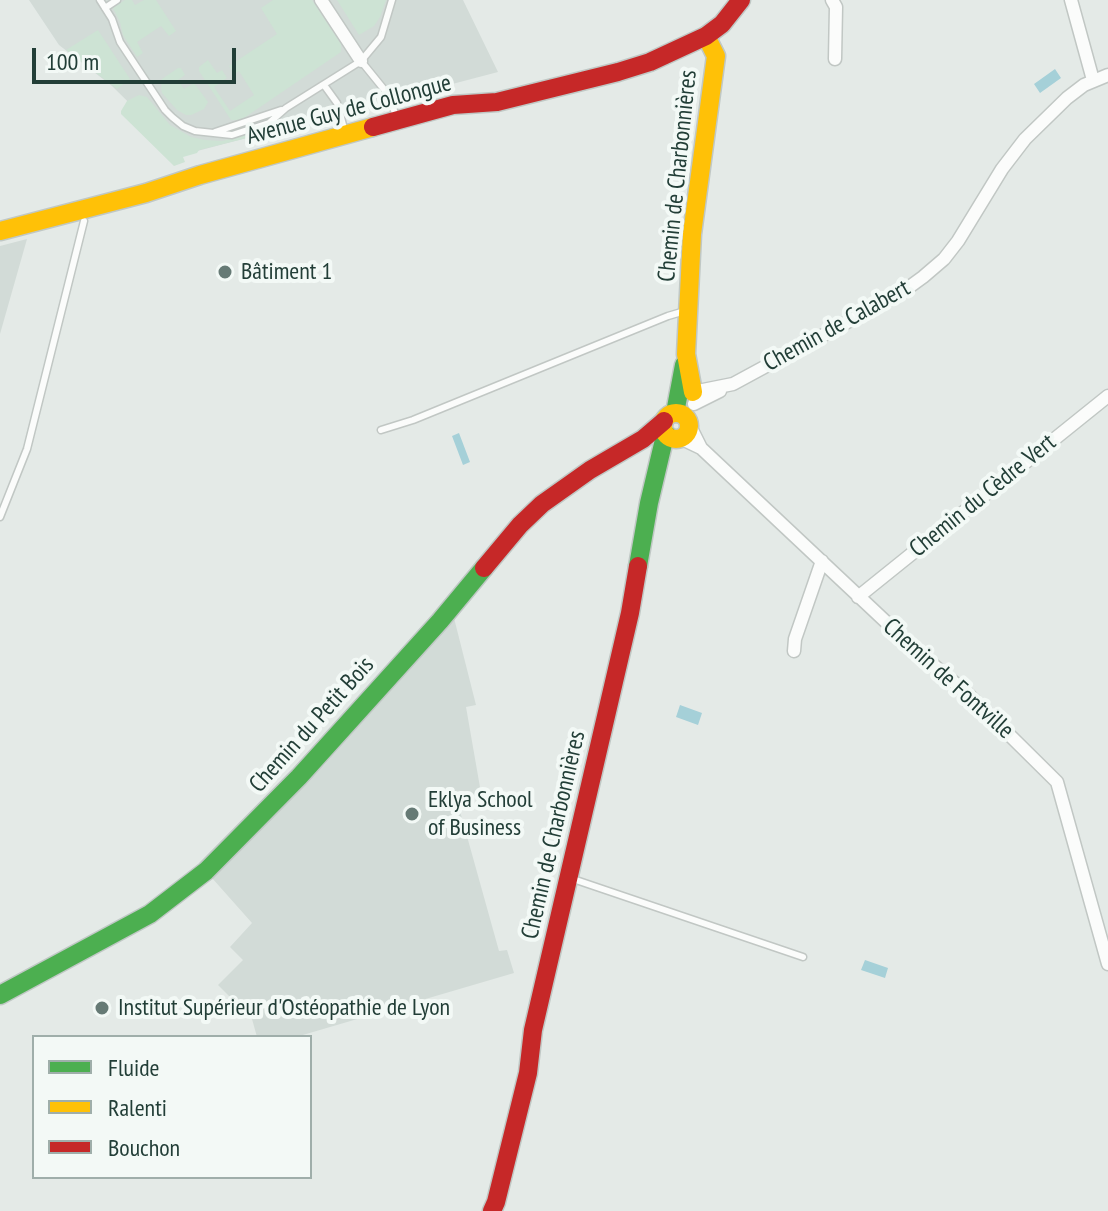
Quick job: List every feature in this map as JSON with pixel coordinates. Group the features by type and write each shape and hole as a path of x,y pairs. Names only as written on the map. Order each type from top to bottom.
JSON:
{"street":[{"path":"321,0 361,61"},
{"name":"Avenue Guy de Collongue","path":"0,231 146,193 200,175 453,105 497,102 618,72 709,42 741,0"},
{"path":"832,0 836,7 835,59"},
{"path":"1071,0 1096,78"},
{"name":"Chemin de Charbonnières","path":"492,1211 528,1073 533,1030 630,613 657,466 663,444 679,419 695,208 716,56 709,42"},
{"name":"Chemin de Calabert","path":"679,419 733,384 901,293 933,269 958,241 1002,169 1025,139 1067,98 1096,78"},
{"name":"Chemin du Cèdre Vert","path":"858,597 1108,396"},
{"name":"Chemin de Fontville","path":"679,419 701,448 754,500 918,652 969,695 1057,782 1108,964"},
{"name":"Chemin du Petit Bois","path":"0,995 150,914 206,871 330,743 440,621 520,525 542,504 590,470 679,419"},
{"path":"794,651 795,639 822,561"}],"lane":[{"path":"100,0 112,19 120,42 165,110 183,126 212,133 286,108 361,61 381,37 392,0"},
{"path":"105,8 117,0"},
{"path":"361,61 387,93 398,122"},
{"path":"324,85 337,103 346,136"},
{"path":"0,517 27,449 84,221"},
{"name":"Chemin de Charbonnières","path":"381,430 413,420 668,316 688,311"},
{"path":"569,878 803,957"}],"shaded area":[{"path":"29,0 463,0 498,72 182,155 112,86 59,45"},
{"path":"27,239 0,334 0,246"},
{"path":"454,618 476,705 466,707 481,793 458,804 499,951 507,950 514,973 303,1035 256,1035 252,1019 218,985 243,960 230,947 252,923 212,878 325,764"}],"green space":[{"path":"125,0 132,0 135,5 144,0 156,0 176,31 169,36 161,26 137,42 143,53 137,57 123,35 113,8"},
{"path":"273,0 312,0 341,44 341,52 241,120 231,120 199,67 208,60 217,73 222,70 227,78 214,87 230,111 254,95 239,71 234,74 229,66 277,34 261,8"},
{"path":"337,0 386,0 374,26 359,35"},
{"path":"98,30 130,79 117,89 66,50"},
{"path":"178,68 185,75 178,80 184,89 194,83 208,102 204,109 191,115 177,110 162,93 162,79"},
{"path":"139,95 147,97 170,125 191,137 222,141 254,133 255,136 199,150 183,157 185,162 174,166 121,114 127,101"}],"water":[{"path":"1055,69 1061,78 1040,93 1034,84"},
{"path":"459,433 470,462 463,465 452,436"},
{"path":"680,705 702,713 698,725 676,717"},
{"path":"865,960 888,968 885,978 861,970"}],"traffic: fast":[{"path":"675,413 684,365"},
{"path":"638,566 649,503 667,435"},
{"path":"0,995 150,914 206,871 299,777 484,568"}],"traffic: slow":[{"path":"693,392 686,354 692,234 716,56 706,36"},
{"path":"0,231 146,193 373,127"},
{"path":"676,413 685,417 689,426 685,435 676,439 667,435 663,426 667,417 676,413"}],"traffic: jam":[{"path":"373,127 453,105 497,102 650,62 706,36 722,24 741,0"},
{"path":"484,568 542,504 590,470 643,439 664,421"},
{"path":"492,1211 528,1073 533,1030 630,613 638,566"}],"place":[{"name":"Bâtiment 1","path":"225,272"},
{"name":"Eklya School of Business","path":"412,814"},
{"name":"Institut Supérieur d'Ostéopathie de Lyon","path":"102,1008"}]}
